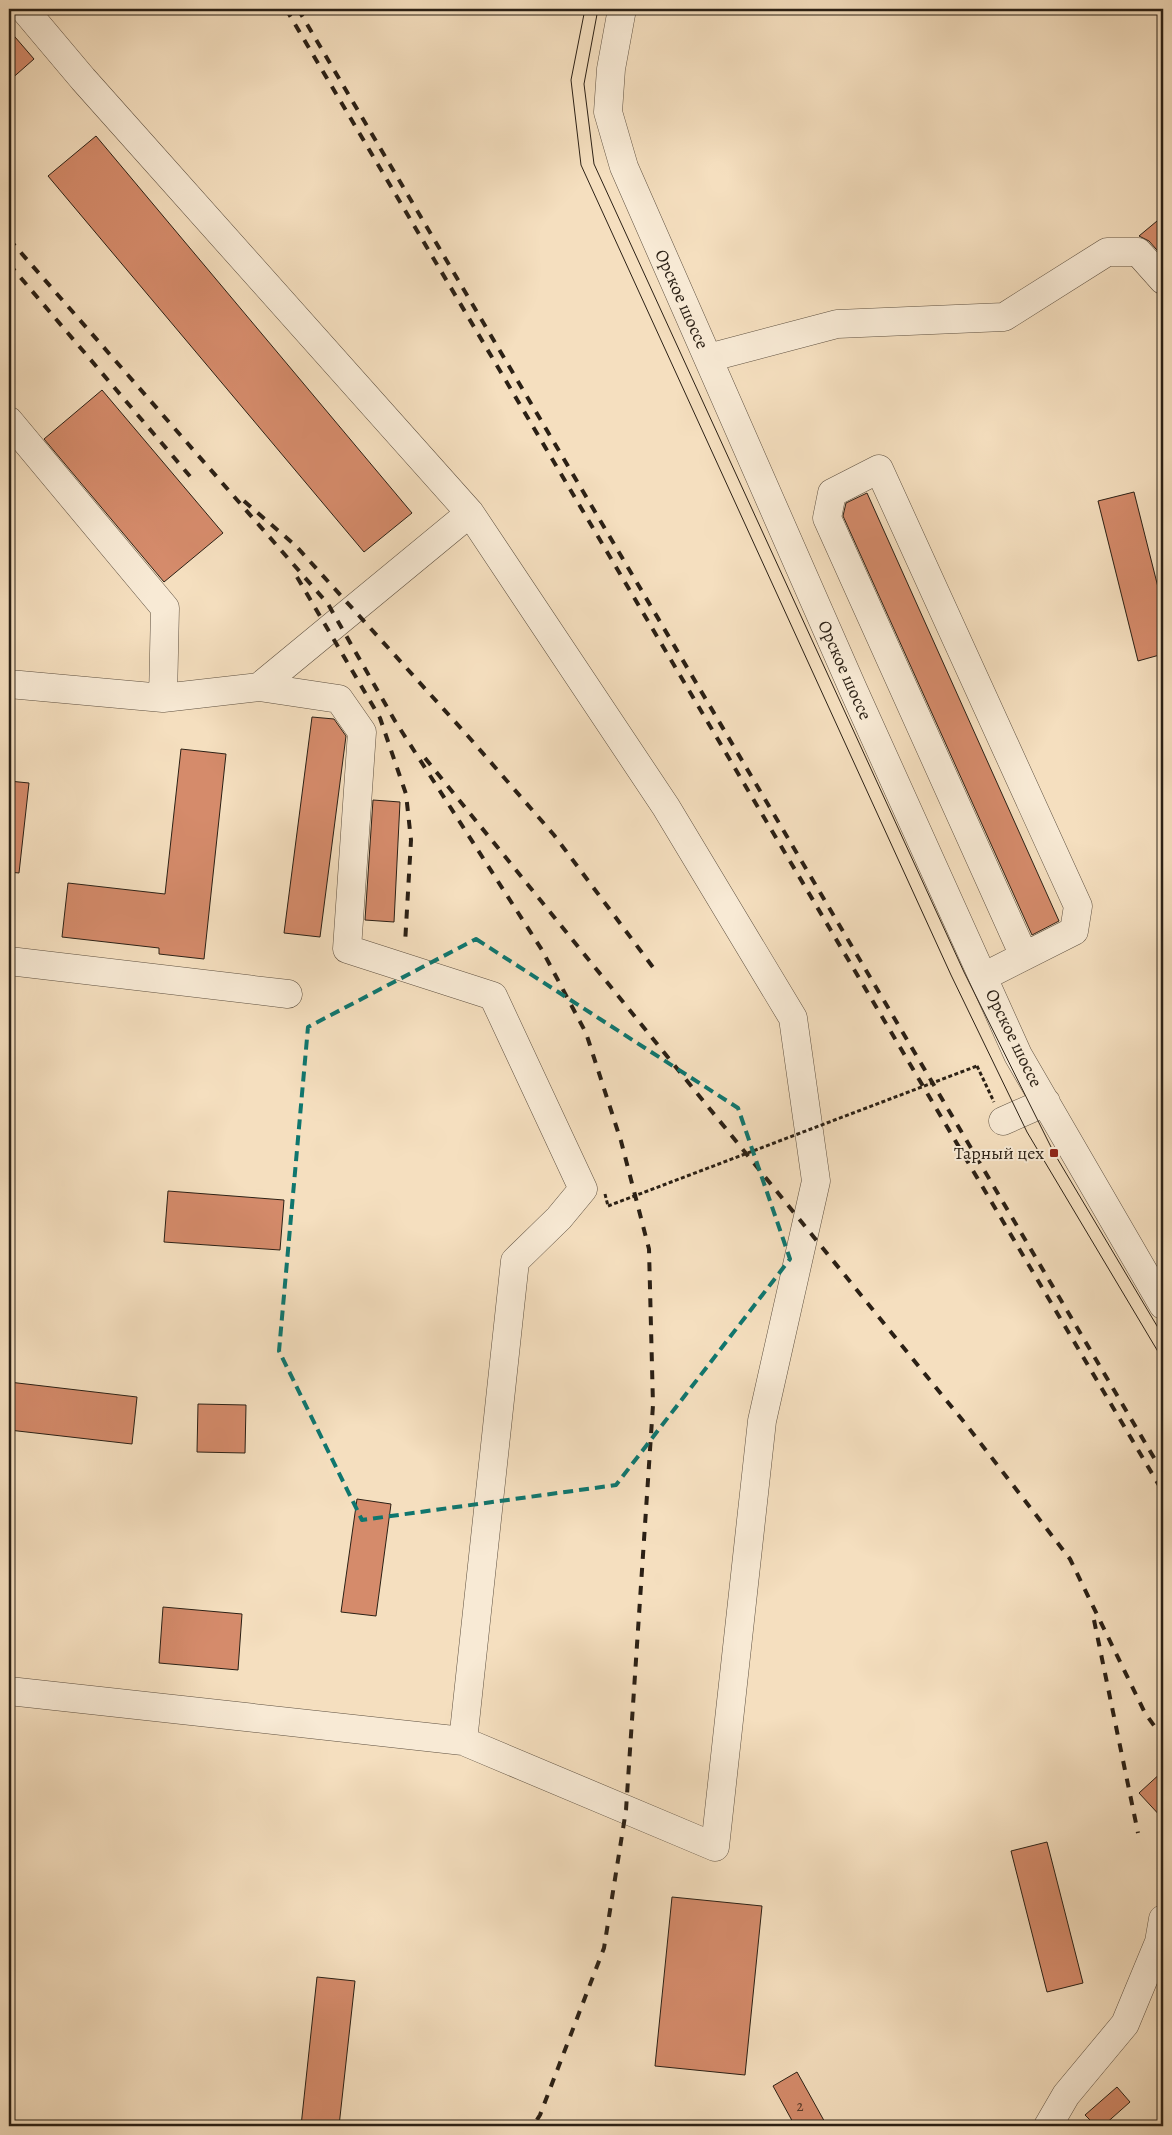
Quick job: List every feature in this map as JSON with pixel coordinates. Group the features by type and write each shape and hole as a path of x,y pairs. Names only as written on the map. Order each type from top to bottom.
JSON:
{"street":[{"path":"9,1695 463,1741 714,1847 762,1421 816,1181 793,1018 666,807 470,513 89,86 24,9"},
{"name":"Орское шоссе","path":"622,9 611,69 608,112 624,167 857,698 1018,1054 1163,1305"},
{"path":"708,358 837,324 1004,317 1107,252 1138,252 1163,280"},
{"path":"9,421 165,608 163,698"},
{"path":"983,977 1074,931 1078,906 879,469 832,493 827,518 1024,956"},
{"path":"259,687 470,513"},
{"path":"9,684 163,698 259,687 338,699 362,732 347,949 493,996 583,1189 559,1218 515,1260 463,1741"},
{"path":"9,961 288,994"},
{"path":"1003,1121 1046,1102"},
{"path":"1048,2126 1066,2095 1126,2024 1159,1942 1163,1919"}],"path":[{"path":"608,1206 977,1066 1003,1121"}],"highlighted area":[{"path":"476,939 738,1108 790,1259 616,1485 362,1520 279,1351 308,1027"}],"building":[{"path":"9,30 34,59 9,81"},
{"path":"96,136 412,513 364,552 48,176"},
{"path":"1163,216 1163,257 1149,241 1139,236"},
{"path":"102,390 223,533 164,582 44,439"},
{"path":"1134,492 1163,607 1163,654 1138,661 1098,501"},
{"path":"867,493 1059,921 1032,935 843,516 846,503"},
{"path":"312,717 334,719 346,736 320,937 284,933"},
{"path":"181,749 226,754 204,959 159,954 159,948 62,937 68,883 165,894"},
{"path":"9,781 29,783 19,873 9,872"},
{"path":"373,800 400,802 394,922 365,920"},
{"path":"168,1191 284,1200 280,1250 164,1242"},
{"path":"9,1382 137,1397 132,1444 9,1430"},
{"path":"198,1404 246,1405 245,1453 197,1452"},
{"path":"357,1499 391,1504 376,1616 341,1612"},
{"path":"163,1607 242,1614 238,1670 159,1663"},
{"path":"1163,1771 1163,1819 1139,1793"},
{"path":"1047,1842 1083,1983 1047,1992 1011,1851"},
{"path":"672,1897 762,1906 745,2075 655,2066"},
{"path":"317,1977 355,1981 339,2126 301,2126"},
{"path":"797,2072 827,2126 795,2126 773,2086"},
{"path":"1117,2087 1130,2102 1103,2126 1096,2126 1085,2115"}],"tram line":[{"path":"585,9 571,80 581,165 951,975 1027,1132 1163,1360"},
{"path":"598,9 584,84 594,164 964,972 1054,1153 1163,1336"}],"railway":[{"path":"286,9 1163,1492"},
{"path":"298,9 1163,1473"},
{"path":"9,239 328,604 395,721 542,950 586,1033 621,1141 649,1249 653,1405 626,1810 604,1948 540,2115 533,2126"},
{"path":"9,264 194,481"},
{"path":"244,501 296,546 467,735 554,835 658,974"},
{"path":"297,577 380,718 406,794 411,840 405,944"},
{"path":"425,758 968,1427 1070,1559 1145,1713 1163,1738"},
{"path":"1094,1620 1138,1833"}],"place":[{"name":"Тарный цех","path":"1054,1153"}]}
